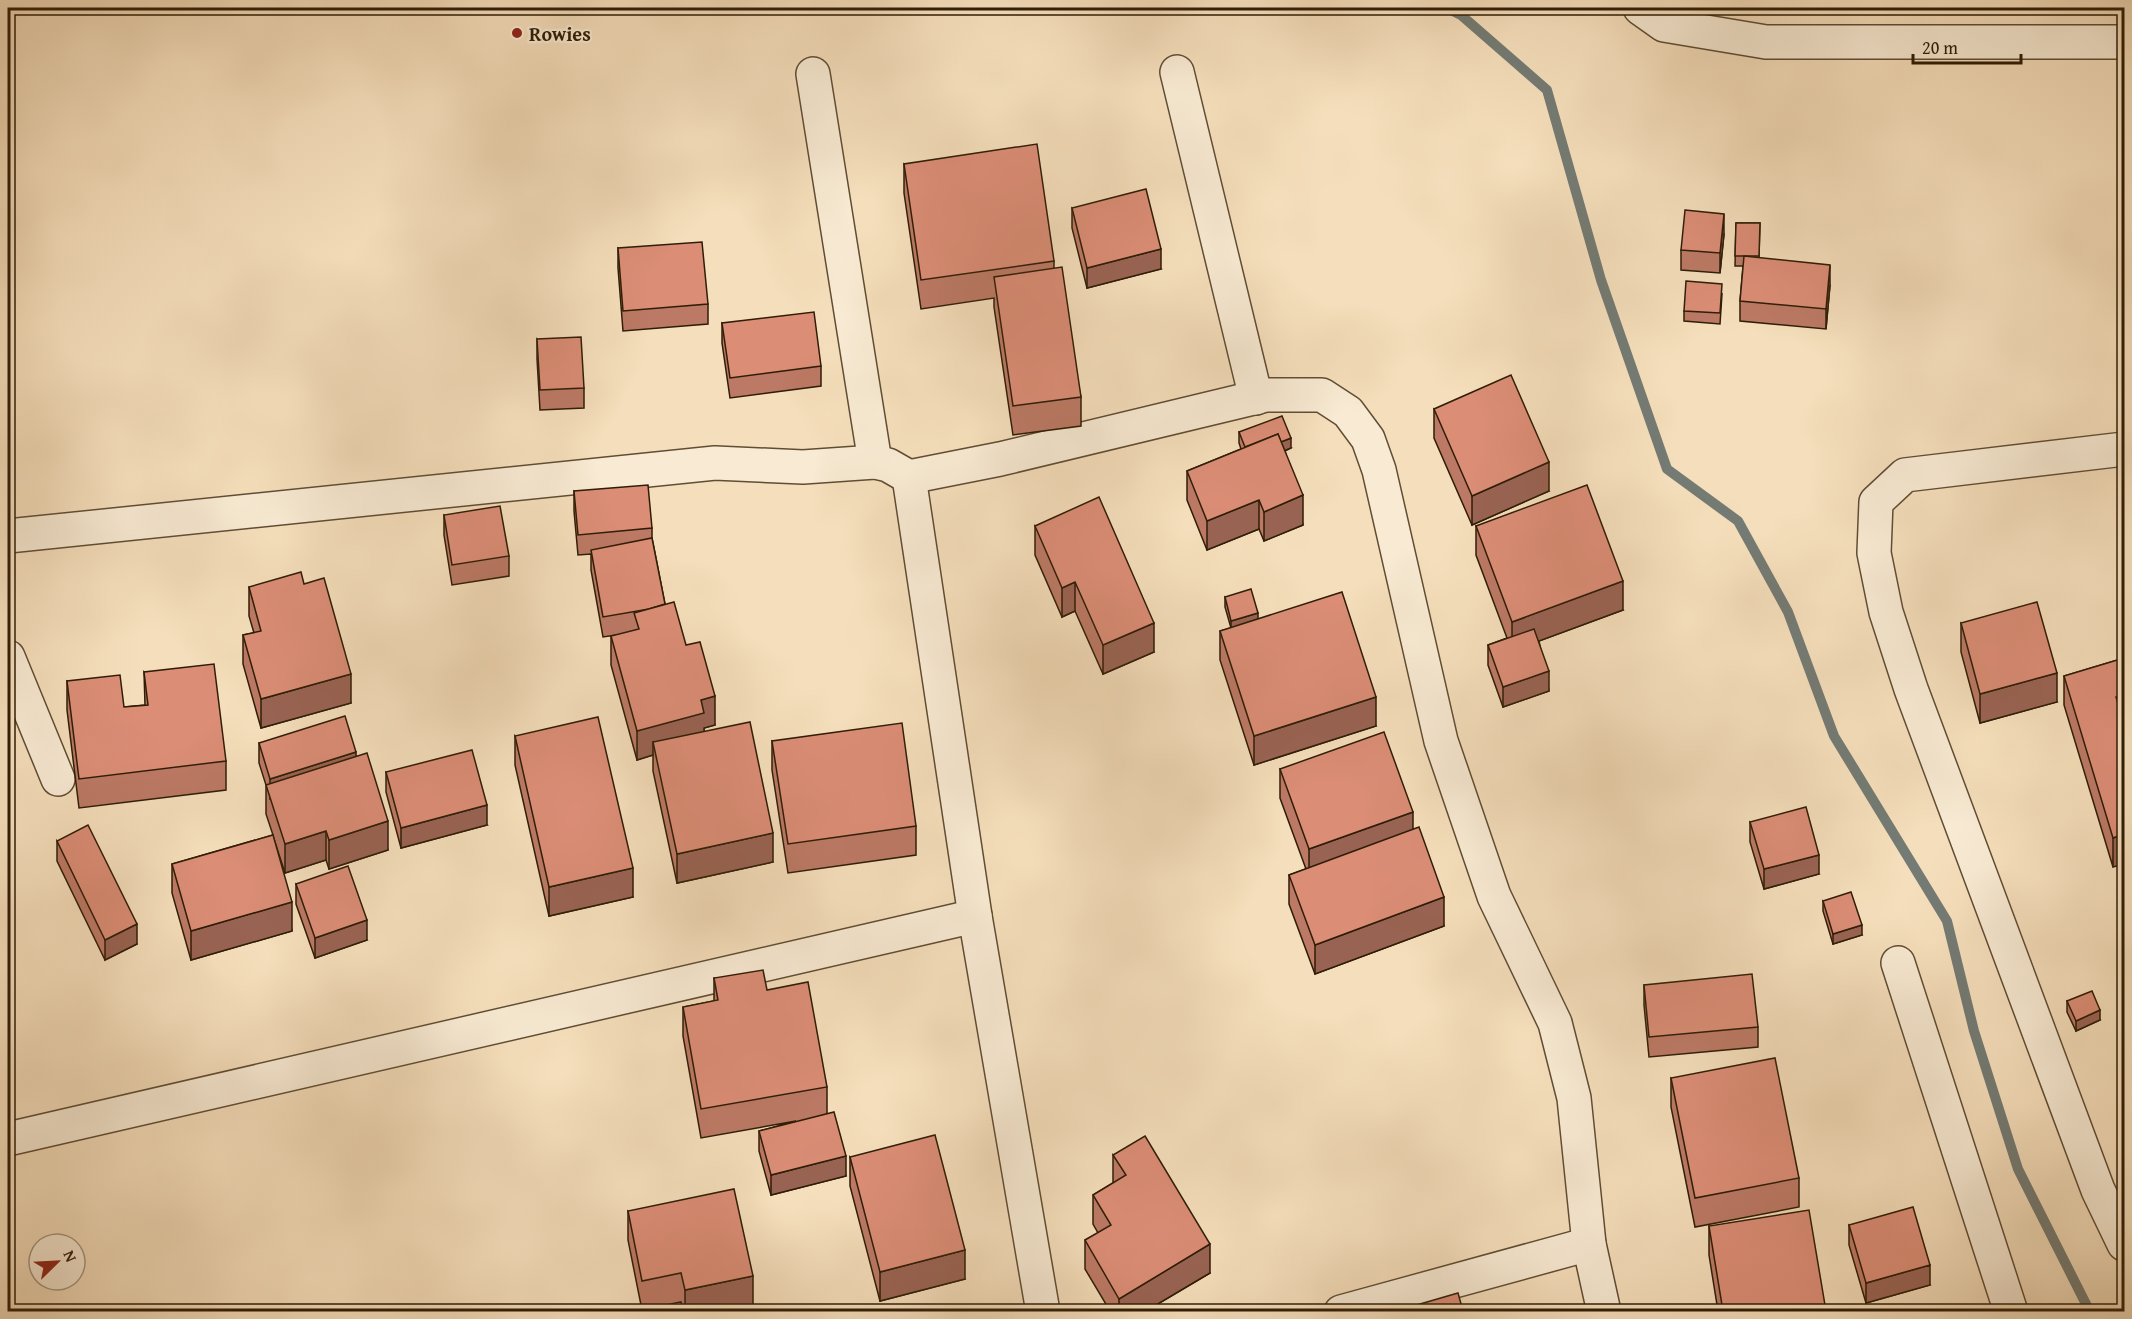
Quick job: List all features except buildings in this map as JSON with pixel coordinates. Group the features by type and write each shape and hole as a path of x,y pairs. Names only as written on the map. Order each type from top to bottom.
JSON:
{"street":[{"path":"1640,8 1664,25 1766,42 2124,42"},
{"path":"1177,72 1256,398"},
{"path":"813,74 874,462"},
{"path":"8,536 715,463 803,467 874,462 888,465 909,477 1000,459 1256,398 1322,395 1348,412 1368,439 1379,470 1442,741 1494,896 1555,1023 1574,1098 1589,1244 1604,1311"},
{"path":"2124,449 1905,475 1875,502 1874,553 1886,612 1911,689 2098,1190 2124,1244"},
{"path":"909,477 975,916 1043,1311"},
{"path":"8,657 58,779"},
{"path":"8,1139 975,916"},
{"path":"1898,963 2011,1311"},
{"path":"1341,1311 1589,1244"}],"waterway":[{"path":"1447,8 1461,15 1547,90 1601,280 1667,469 1738,521 1788,612 1834,736 1947,921 1974,1031 2018,1169 2090,1312"}],"place":[{"name":"Rowies","path":"517,33"}]}
